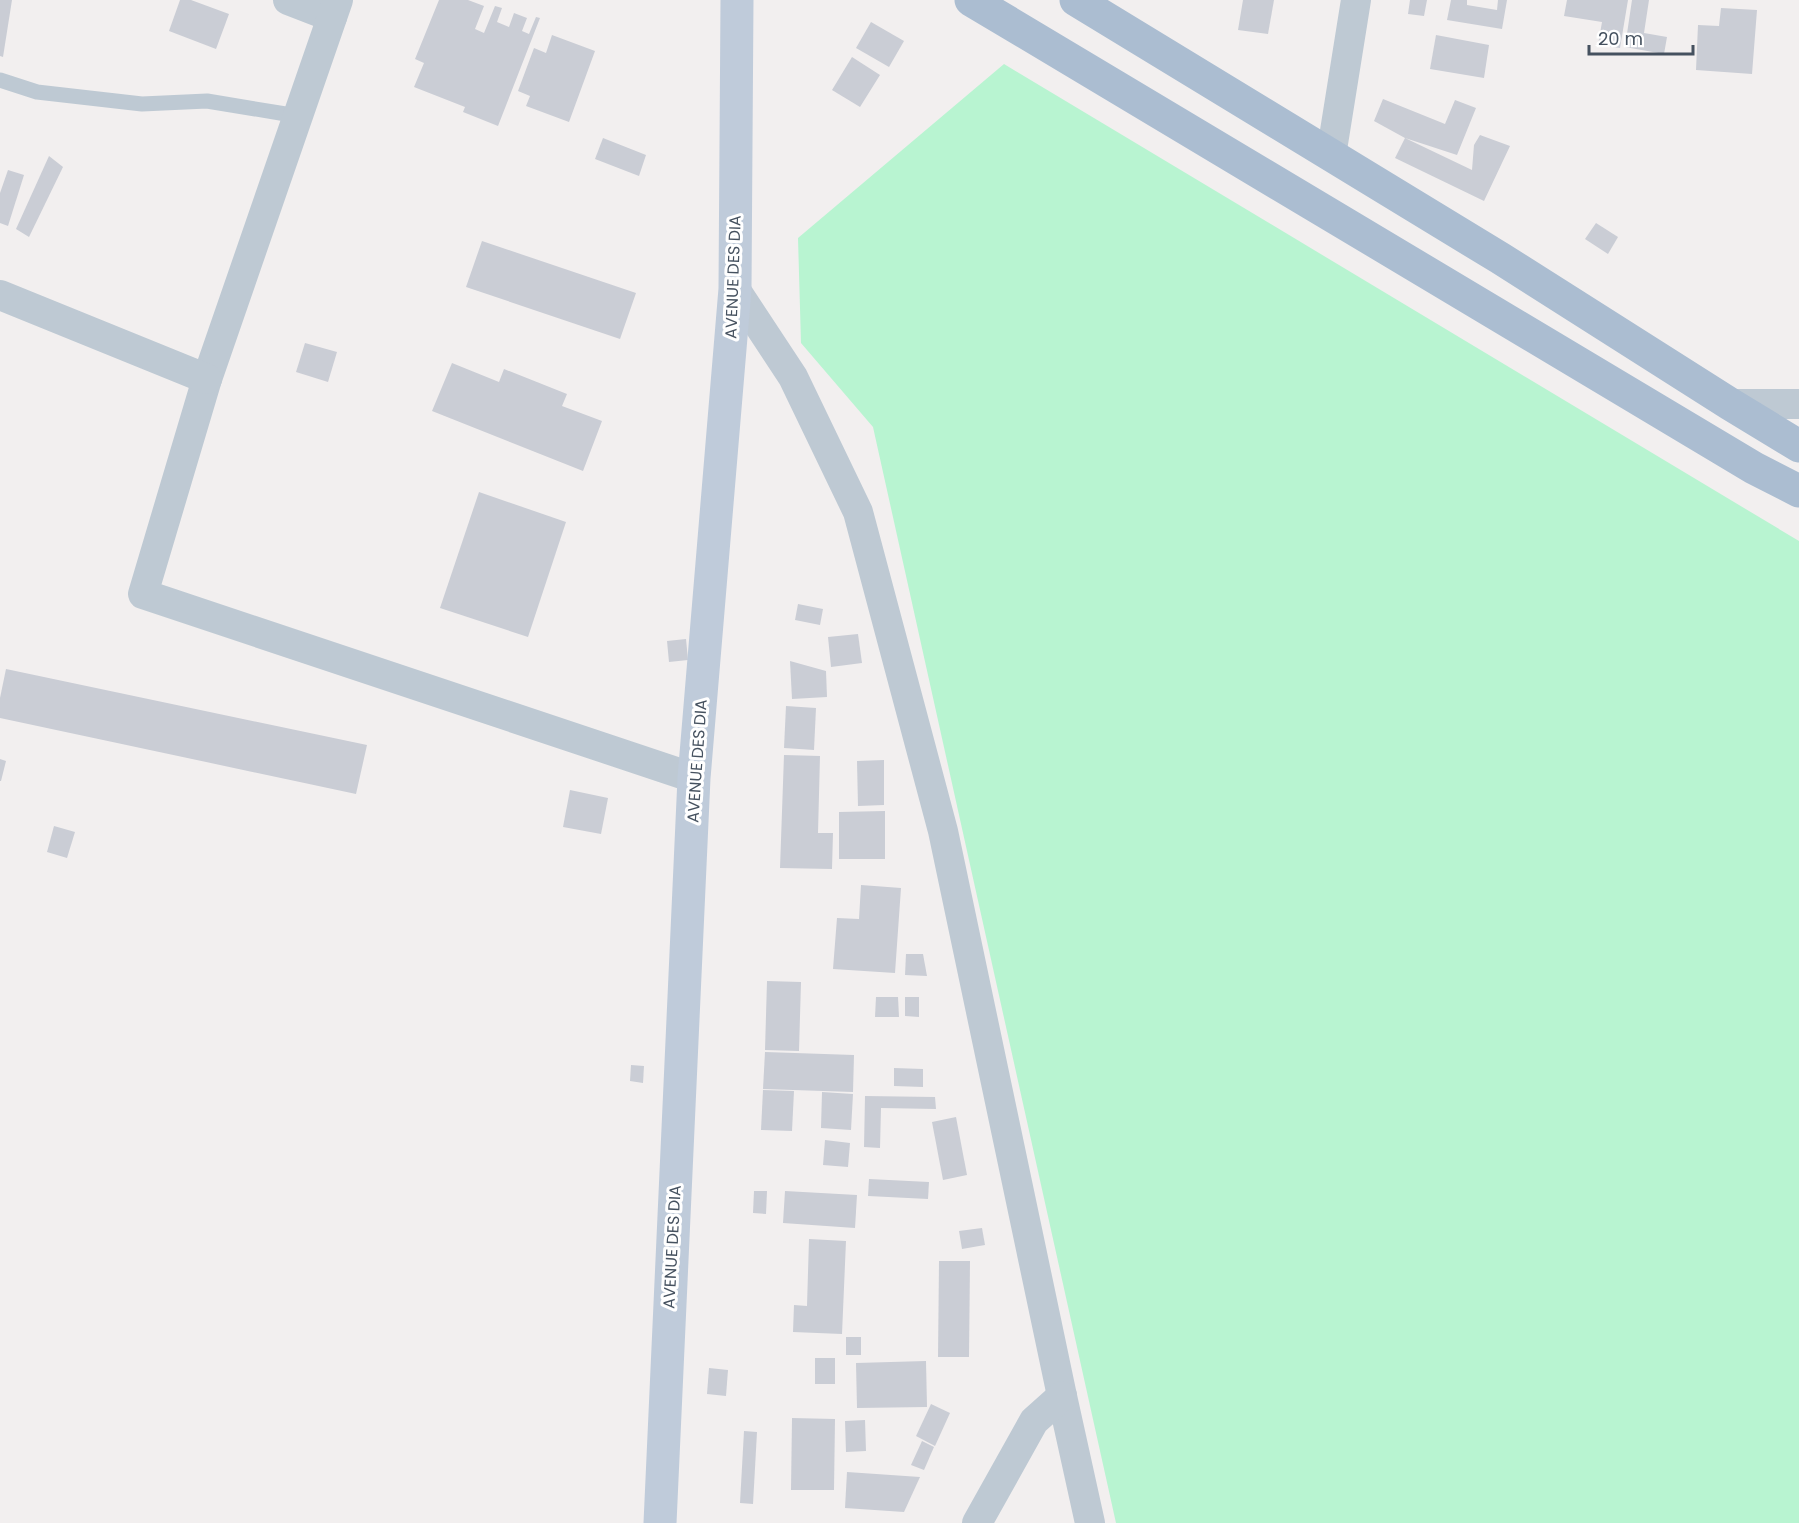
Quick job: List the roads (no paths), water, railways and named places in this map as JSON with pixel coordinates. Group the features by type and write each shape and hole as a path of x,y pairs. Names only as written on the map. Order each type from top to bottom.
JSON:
{"main road":[{"path":"971,0 1754,468 1799,491"},
{"path":"1076,0 1500,258 1799,446"}],"street":[{"path":"288,0 335,8 207,380 143,594 694,778"},
{"name":"AVENUE DES DIA","path":"660,1523 694,778 735,289 737,0"},
{"path":"1331,156 1356,0"},
{"path":"735,289 793,377 858,512 944,831 1090,1523"},
{"path":"0,295 207,380"},
{"path":"1730,404 1799,404"},
{"path":"977,1523 1034,1421 1062,1396"}],"lane":[{"path":"0,80 37,92 142,104 207,100 298,116"}]}
